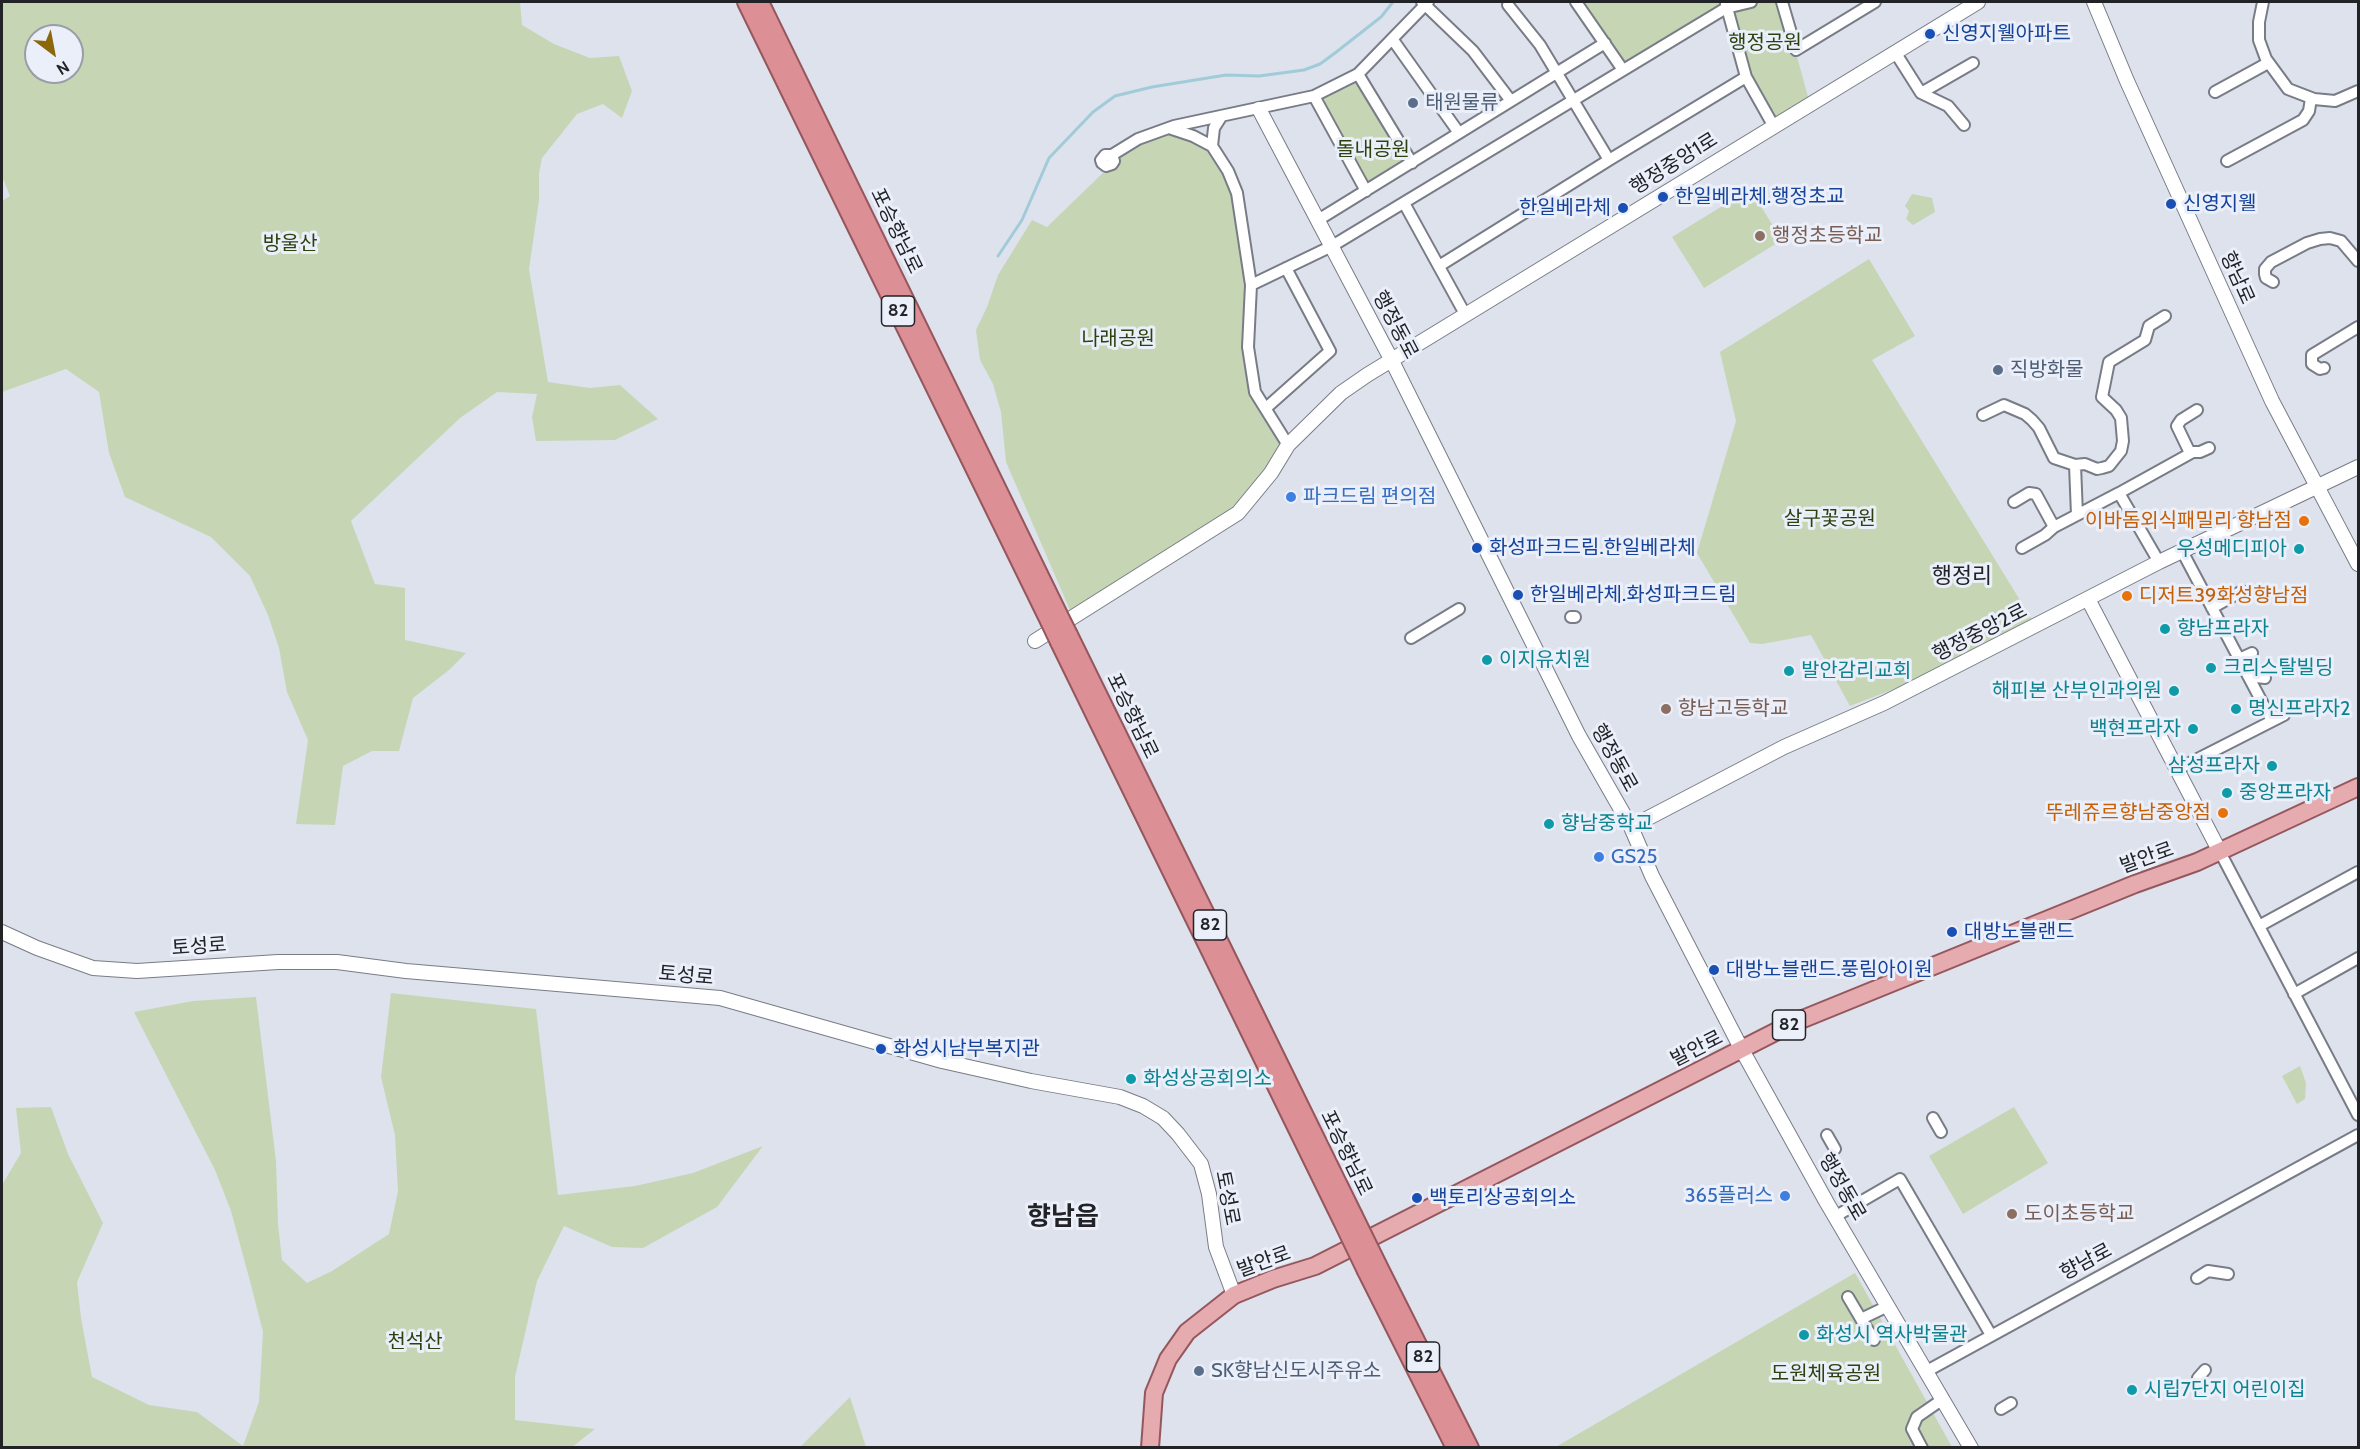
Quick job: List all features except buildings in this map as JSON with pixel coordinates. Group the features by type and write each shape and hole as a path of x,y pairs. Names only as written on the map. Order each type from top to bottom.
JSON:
{"highway":[{"name":"포승향남로","path":"746,2 1054,618"},
{"name":"포승향남로","path":"760,2 1064,639 1372,1268 1455,1448"},
{"name":"포승향남로","path":"1372,1268 1470,1448"},
{"path":"1436,1410 1446,1448"}],"main road":[{"name":"발안로","path":"1150,1448 1154,1393 1168,1359 1187,1332 1234,1295 1273,1278 1315,1266 1793,1023 1880,986 2220,852 2358,787"}],"street":[{"path":"1112,155 1138,139 1169,128 1314,96 1358,74 1393,40 1425,2 1473,51 1511,101"},
{"path":"1576,2 1623,70"},
{"path":"1251,285 1332,246 1726,5 1751,2"},
{"path":"1782,2 1796,51 1875,2"},
{"name":"행정중앙1로","path":"1035,641 1238,513 1271,473 1288,445 1341,393 1391,359 1978,2"},
{"name":"향남로","path":"2094,2 2127,81 2272,401 2358,564"},
{"path":"2263,2 2258,33 2268,63 2288,89 2311,98 2335,101 2358,91"},
{"path":"1508,3 1540,45 1609,160"},
{"path":"1726,5 1746,77 1773,125"},
{"path":"1393,40 1459,133"},
{"path":"1318,220 1605,43"},
{"path":"1895,52 1921,93 1948,106 1964,125"},
{"path":"1921,93 1973,63"},
{"path":"2215,92 2268,63"},
{"path":"1358,74 1412,163"},
{"path":"1439,266 1746,77"},
{"path":"1314,96 1365,191"},
{"path":"2227,161 2303,120 2309,111 2311,98"},
{"name":"행정동로","path":"1259,109 1391,359 1579,736 1631,827 1652,876 1742,1050 1971,1448"},
{"path":"1212,146 1214,128 1221,117"},
{"path":"1169,128 1193,136 1212,146 1228,171 1237,193 1251,285 1248,347 1255,392 1288,445"},
{"path":"1404,203 1465,314"},
{"path":"2273,282 2266,278 2265,274 2265,269 2271,262 2307,243 2320,239 2330,238 2342,241 2358,261"},
{"path":"1266,408 1330,351 1286,268"},
{"path":"1983,416 2004,405 2025,414 2039,428 2054,458 2075,465 2085,464 2097,469 2109,466 2121,451 2123,441 2121,418 2102,397 2109,362 2145,340 2149,326 2165,316"},
{"path":"2324,368 2320,369 2312,364 2312,355 2358,327"},
{"path":"2190,453 2177,426 2181,420 2197,410"},
{"path":"2022,548 2045,535 2054,526 2190,453 2209,448"},
{"path":"2075,465 2077,514"},
{"name":"행정중앙2로","path":"1631,827 1784,747 1884,703 2159,562 2358,467"},
{"path":"2014,502 2029,493 2036,494 2054,526"},
{"path":"2119,493 2159,562"},
{"path":"2182,551 2212,603 2272,721"},
{"path":"2212,603 2242,591"},
{"path":"2088,599 2358,1115"},
{"path":"1411,638 1459,609"},
{"path":"2239,659 2252,653"},
{"path":"2248,676 2265,678"},
{"path":"2178,769 2232,746 2284,714"},
{"path":"2259,926 2358,872"},
{"name":"토성로","path":"2,932 37,948 93,968 136,971 278,962 337,962 720,998 942,1061 1031,1081 1120,1097 1143,1106 1163,1118 1201,1164 1209,1194 1216,1247 1234,1295"},
{"path":"2294,994 2358,958"},
{"path":"1933,1118 1941,1132"},
{"path":"1827,1135 1835,1149"},
{"name":"향남로","path":"1927,1371 2358,1135"},
{"path":"1836,1216 1900,1179 1991,1335"},
{"path":"2197,1278 2208,1271 2228,1274"},
{"path":"1848,1297 1874,1340"},
{"path":"1861,1319 1888,1306"},
{"path":"1922,1448 1912,1429 1917,1417 1943,1399"}],"green space":[{"name":"방울산","path":"2,2 520,2 522,25 554,44 590,58 619,56 632,91 622,118 603,104 577,114 542,158 539,173 539,200 529,269 548,382 590,388 620,385 658,419 615,440 536,441 532,417 537,394 497,392 460,418 351,521 375,584 405,588 405,640 466,653 449,670 413,698 399,751 372,751 343,766 335,825 296,824 308,740 287,692 279,648 268,615 250,576 211,537 125,497 109,453 99,392 66,369 2,392 2,201 10,196 2,176"},
{"name":"행정공원","path":"1576,2 1725,2 1726,7 1751,2 1782,2 1810,104 1773,125 1746,77 1726,8 1623,70"},
{"name":"돌내공원","path":"1358,74 1412,163 1366,191 1314,96"},
{"name":"나래공원","path":"1169,128 1212,146 1228,171 1251,285 1255,392 1288,445 1253,496 1073,617 1006,462 1001,412 993,384 980,360 976,330 998,275 1032,220 1047,227 1138,139"},
{"path":"1750,189 1782,240 1704,288 1672,237"},
{"path":"1912,194 1932,198 1935,212 1913,225 1906,219 1909,211 1905,206"},
{"name":"살구꽃공원","path":"1869,259 1915,336 1872,360 2036,626 1972,659 1850,706 1811,635 1762,644 1750,643 1697,553 1736,421 1720,352"},
{"name":"천석산","path":"391,993 536,1009 558,1195 635,1186 693,1173 763,1146 717,1207 643,1248 612,1247 564,1226 537,1281 515,1377 515,1420 595,1429 571,1448 2,1447 2,1185 21,1153 16,1108 51,1107 68,1154 103,1223 77,1282 92,1377 149,1405 197,1412 243,1446 259,1402 263,1332 231,1211 215,1170 134,1012 193,1001 256,997 276,1161 278,1224 282,1260 307,1283 332,1271 389,1234 398,1191 395,1135 381,1077"},
{"path":"2300,1066 2306,1083 2305,1099 2297,1104 2282,1076"},
{"path":"2014,1107 2048,1163 1963,1214 1929,1156"},
{"name":"도원체육공원","path":"1855,1273 1952,1447 1554,1448"},
{"path":"850,1397 866,1447 800,1447"}],"waterway":[{"path":"998,256 1022,220 1049,158 1093,112 1115,96 1152,87 1226,75 1259,76 1304,70 1320,64 1335,53 1381,17 1393,2"}],"place":[{"name":"신영지웰아파트","path":"1930,34"},
{"name":"태원물류","path":"1413,103"},
{"name":"한일베라체.행정초교","path":"1663,197"},
{"name":"신영지웰","path":"2171,204"},
{"name":"한일베라체","path":"1623,208"},
{"name":"행정초등학교","path":"1760,236"},
{"name":"직방화물","path":"1998,370"},
{"name":"파크드림 편의점","path":"1291,497"},
{"name":"이바돔외식패밀리 향남점","path":"2304,521"},
{"name":"화성파크드림.한일베라체","path":"1477,548"},
{"name":"우성메디피아","path":"2299,549"},
{"name":"한일베라체.화성파크드림","path":"1518,595"},
{"name":"디저트39화성향남점","path":"2127,596"},
{"name":"향남프라자","path":"2165,629"},
{"name":"이지유치원","path":"1487,660"},
{"name":"크리스탈빌딩","path":"2211,668"},
{"name":"발안감리교회","path":"1789,671"},
{"name":"해피본 산부인과의원","path":"2174,691"},
{"name":"향남고등학교","path":"1666,709"},
{"name":"명신프라자2","path":"2236,709"},
{"name":"백현프라자","path":"2193,729"},
{"name":"삼성프라자","path":"2272,766"},
{"name":"중앙프라자","path":"2227,793"},
{"name":"뚜레쥬르향남중앙점","path":"2223,813"},
{"name":"향남중학교","path":"1549,824"},
{"name":"GS25","path":"1599,857"},
{"name":"대방노블랜드","path":"1952,932"},
{"name":"대방노블랜드.풍림아이원","path":"1714,970"},
{"name":"화성시남부복지관","path":"881,1049"},
{"name":"화성상공회의소","path":"1131,1079"},
{"name":"365플러스","path":"1785,1196"},
{"name":"백토리상공회의소","path":"1417,1198"},
{"name":"도이초등학교","path":"2012,1214"},
{"name":"화성시 역사박물관","path":"1804,1335"},
{"name":"SK향남신도시주유소","path":"1199,1371"},
{"name":"시립7단지 어린이집","path":"2132,1390"}],"district":[{"name":"행정리","path":"1962,577"},
{"name":"향남읍","path":"1063,1217"}]}
